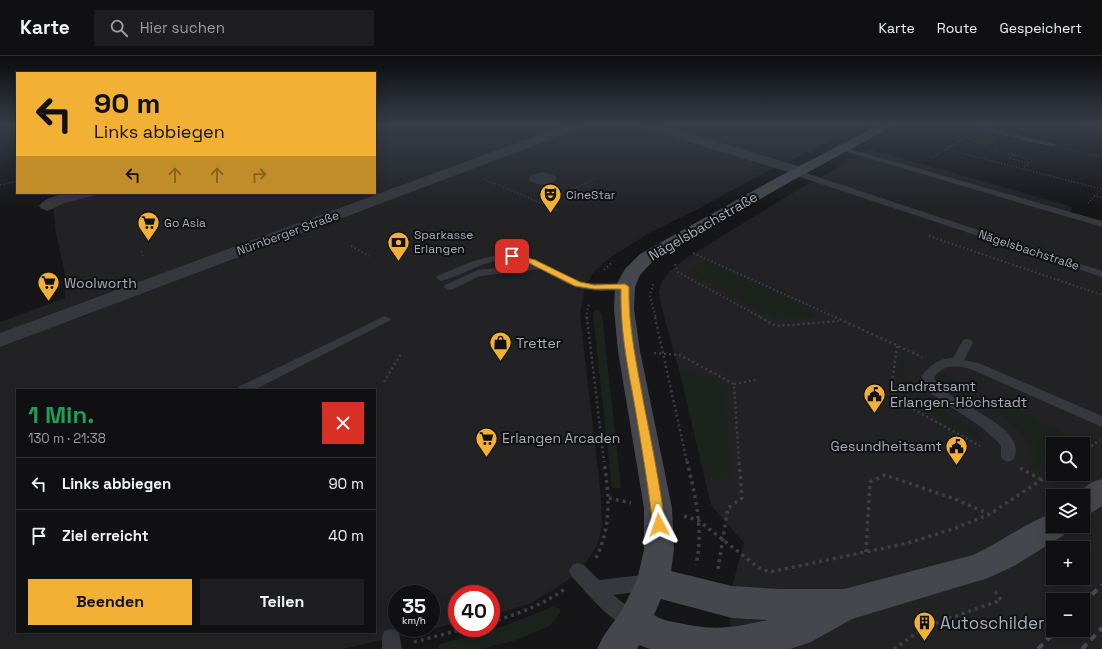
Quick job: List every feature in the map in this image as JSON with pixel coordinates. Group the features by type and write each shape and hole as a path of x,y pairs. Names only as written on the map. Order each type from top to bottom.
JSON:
{"street":[{"name":"Nürnberger Straße","path":"0,340 503,153"},
{"path":"736,153 799,172"},
{"name":"Nägelsbachstraße","path":"615,649 634,622 653,582 659,550 658,508 629,351 624,309 625,287 632,273 639,264 654,253 836,153"},
{"path":"47,206 59,200 84,194"},
{"path":"1090,499 1102,490"},
{"path":"634,622 650,632 671,639 707,646 734,645 798,630 844,605 977,568 1002,556 1046,530"},
{"path":"653,582 732,602 780,605 844,605"}],"lane":[{"path":"856,153 1102,224"},
{"name":"Nägelsbachstraße","path":"799,172 1102,274"},
{"path":"441,278 481,262 499,257 512,256 522,258 542,266 578,284 594,287 625,287"},
{"path":"449,287 478,273 511,268 542,266"},
{"path":"245,389 385,319"},
{"path":"957,362 967,343"},
{"path":"1008,456 1006,443 993,429 934,390 928,376 938,365 946,362 957,362 977,367 1102,422"},
{"path":"578,571 614,608 634,622"},
{"path":"596,589 653,582"}],"path":[{"path":"913,169 940,153"},
{"path":"961,153 1101,190"},
{"path":"1004,153 1033,160 1022,168"},
{"path":"1013,155 1009,158 1029,163"},
{"path":"460,169 559,211"},
{"path":"568,191 597,178"},
{"path":"0,185 16,181"},
{"path":"583,184 592,188"},
{"path":"1094,196 1102,198"},
{"path":"922,233 1102,295"},
{"path":"672,243 839,321 938,365"},
{"path":"351,246 368,256"},
{"path":"141,251 143,257"},
{"path":"654,253 674,263 678,272 776,326 839,321"},
{"path":"671,261 660,271 652,285 650,296 664,354 699,521"},
{"path":"629,351 680,355 734,384 756,380"},
{"path":"384,382 402,352"},
{"path":"723,542 728,508 742,498 734,384"},
{"path":"1093,437 1101,439"},
{"path":"1090,447 1101,439"},
{"path":"866,552 870,482 885,474 956,499 990,514"},
{"path":"609,498 658,508 699,521 723,542 759,568 770,572 908,543 953,529 990,514 1046,477"},
{"path":"894,649 925,627 1001,600 977,568"},
{"path":"391,645 448,632"}],"shaded area":[{"path":"376,153 806,153 769,170 698,209 649,233 607,260 593,273 584,291 580,315 601,497 602,526 597,546 589,558 572,577 531,603 500,613 500,585 448,585 448,625 440,627 440,585 388,585 388,637 395,637 342,649 0,649 0,322 65,298 65,274 56,233 53,206 60,202 96,194 376,194"},
{"path":"863,153 882,153 1073,207 1069,212 1102,222 1102,649 735,649 730,621 733,583 744,543 711,505 659,292 662,281 670,271 685,259 784,198"},
{"path":"543,172 555,175 557,179 547,184 539,184 529,180 529,177 534,174"},
{"path":"706,261 804,307 816,316 807,318 775,319 689,273 689,271"},
{"path":"594,310 598,310 602,314 621,488 612,488 593,315"},
{"path":"906,358 902,371 904,378 914,391 933,406 976,429 982,438 982,441 899,398 896,390 896,379 901,359"},
{"path":"686,368 709,376 725,387 730,474 721,480 710,478 704,472 680,373"},
{"path":"944,375 1059,430 1066,437 1046,437 1046,461 1035,470 1028,465 1032,457 1030,448 1015,426 1005,418 947,387 943,383 941,377"},
{"path":"554,606 561,610 555,621 547,627 516,640 482,649 438,649 440,644 465,637 500,637 500,627"}],"railway":[{"path":"1090,596 1102,585"},
{"path":"1082,649 1102,628"},
{"path":"1038,649 1050,637"}],"place":[{"name":"CineStar","path":"550,214"},
{"name":"Go Asia","path":"149,242"},
{"name":"Sparkasse Erlangen","path":"399,262"},
{"name":"Woolworth","path":"48,302"},
{"name":"Tretter","path":"500,362"},
{"name":"Landratsamt Erlangen-Höchstadt","path":"875,414"},
{"name":"Erlangen Arcaden","path":"486,458"},
{"name":"Gesundheitsamt","path":"957,466"},
{"name":"Autoschilder","path":"924,642"}],"route":[{"path":"512,256 532,262 578,284 594,287 625,287 624,309 629,351 654,482 659,525"}]}
